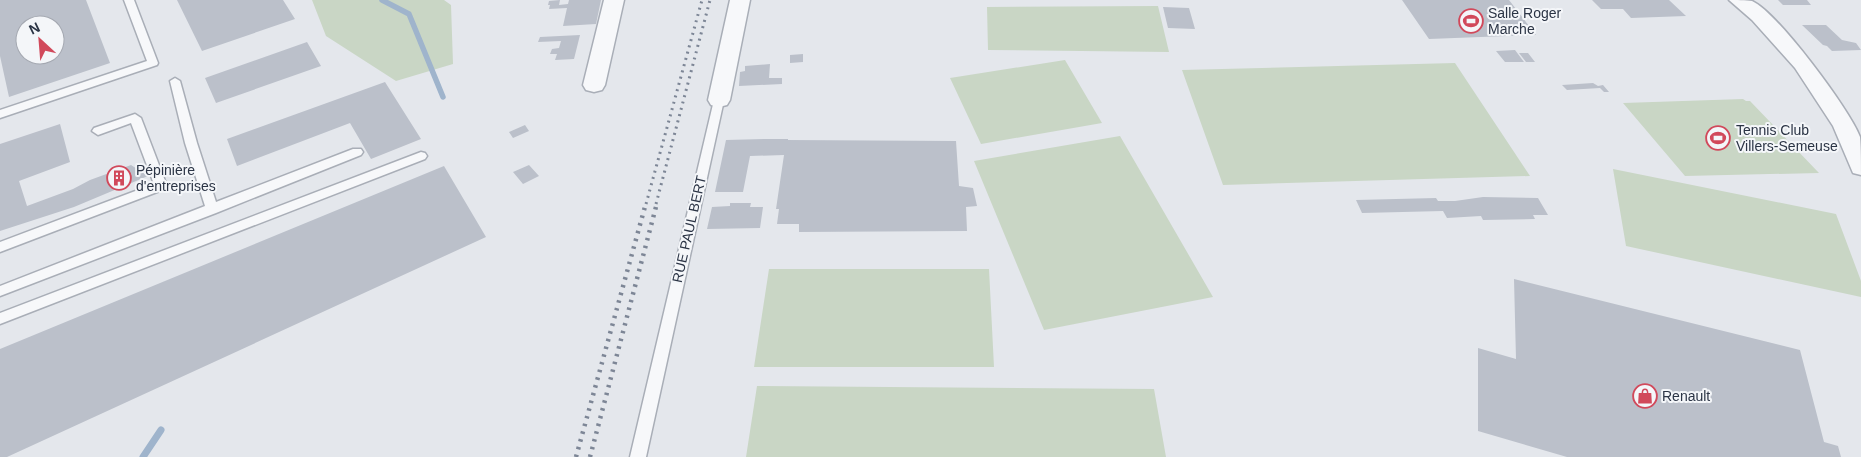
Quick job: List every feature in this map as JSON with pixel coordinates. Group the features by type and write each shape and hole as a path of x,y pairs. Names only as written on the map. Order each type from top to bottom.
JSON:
{"street":[{"path":"594,85 614,0"},
{"name":"RUE PAUL BERT","path":"719,100 740,0"},
{"path":"1739,0 1760,16 1803,64 1853,127 1861,167"}],"lane":[{"path":"0,114 153,63 129,0"},
{"path":"175,81 212,210"},
{"name":"RUE PAUL BERT","path":"638,457 719,100"},
{"path":"0,247 161,186 135,118 98,131"},
{"path":"0,292 357,152"},
{"path":"0,319 422,156"}],"green space":[{"path":"312,0 444,0 451,5 453,64 396,81 326,36"},
{"path":"1158,6 1169,52 988,50 987,7"},
{"path":"1065,60 1102,123 981,144 950,78"},
{"path":"1455,63 1530,176 1223,185 1182,70"},
{"name":"Tennis Club Villers-Semeuse","path":"1743,99 1750,101 1819,173 1685,176 1623,103"},
{"path":"1120,136 1213,297 1044,330 974,161"},
{"path":"1613,169 1836,214 1861,281 1861,297 1626,246"},
{"path":"769,269 989,269 994,367 754,367"},
{"path":"757,386 1154,389 1166,457 746,457"}],"building":[{"path":"0,0 86,0 110,63 9,97 0,56"},
{"path":"177,0 283,0 295,19 202,51"},
{"path":"560,0 559,5 568,4 569,0 601,0 596,24 563,26 567,8 549,9 550,5 548,5 549,1"},
{"name":"Salle Roger Marche","path":"1402,0 1509,0 1536,35 1429,39"},
{"path":"1592,0 1669,0 1686,16 1631,18 1623,9 1601,9"},
{"path":"1778,0 1807,0 1811,5 1783,5"},
{"path":"1163,7 1189,8 1195,29 1168,28"},
{"path":"1802,25 1826,25 1842,40 1856,43 1861,50 1832,51"},
{"path":"580,35 574,59 555,60 557,54 550,54 552,49 559,48 561,41 538,42 540,37"},
{"path":"307,42 321,66 216,103 205,78"},
{"path":"1515,50 1524,62 1505,62 1496,51"},
{"path":"1519,53 1528,53 1535,62 1526,62"},
{"path":"803,54 803,62 790,63 790,55"},
{"path":"770,64 769,78 782,78 782,84 739,86 740,72 745,71 745,66"},
{"path":"385,82 421,139 371,159 350,123 237,166 227,139"},
{"path":"1593,83 1598,86 1603,85 1609,92 1604,92 1600,88 1567,90 1562,85"},
{"name":"Pépinière d'entreprises","path":"60,124 70,162 19,181 27,206 131,165 148,176 74,207 0,231 0,144"},
{"path":"525,125 529,131 513,138 509,132"},
{"path":"726,140 956,141 959,186 973,188 977,206 966,207 967,231 799,232 799,224 777,224 779,209 776,209 784,155 750,156 743,192 715,192"},
{"path":"529,165 539,176 523,184 513,172"},
{"path":"444,166 486,237 7,457 0,457 0,349"},
{"path":"1483,197 1538,198 1548,215 1533,215 1535,219 1483,220 1481,216 1447,218 1443,211 1362,213 1356,200 1436,198 1438,201 1455,201"},
{"path":"730,203 751,203 750,207 763,207 760,228 707,229 712,207 730,206"},
{"name":"Renault","path":"1514,279 1800,350 1824,442 1838,446 1841,457 1567,457 1478,431 1478,348 1516,359"}],"waterway":[{"path":"382,0 409,14 443,97"},
{"path":"143,457 161,430"}],"railway":[{"path":"646,204 702,0"},
{"path":"656,204 710,0"},
{"path":"576,457 646,203"},
{"path":"590,457 657,203"}],"place":[{"name":"Salle Roger Marche","path":"1471,21"},
{"name":"Tennis Club Villers-Semeuse","path":"1718,138"},
{"name":"Pépinière d'entreprises","path":"119,178"},
{"name":"Renault","path":"1645,396"}]}
